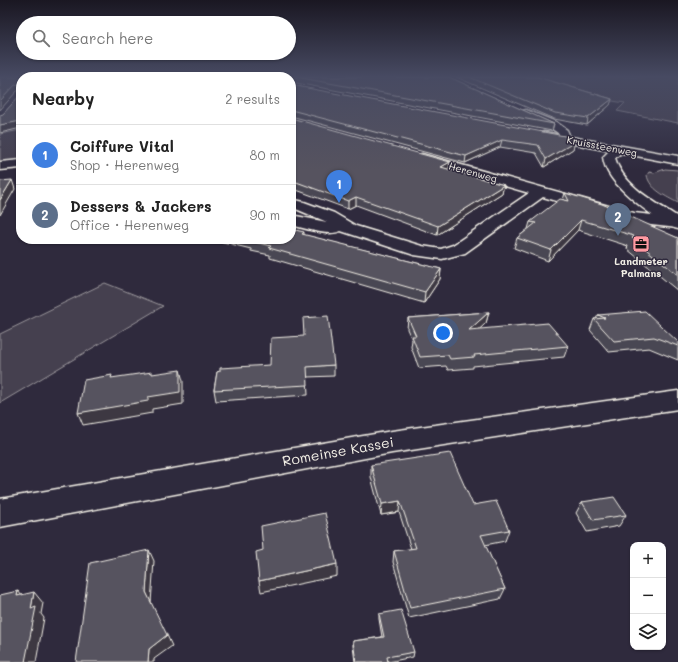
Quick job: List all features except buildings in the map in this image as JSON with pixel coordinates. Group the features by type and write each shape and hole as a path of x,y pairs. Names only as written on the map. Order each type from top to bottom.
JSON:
{"street":[{"path":"520,110 552,124 563,132 565,139"},
{"name":"Kruissteenweg","path":"530,132 618,149 635,164 678,160"},
{"path":"618,149 609,157 609,163 621,181 638,197 678,221"},
{"name":"Herenweg","path":"412,155 633,218 678,221"},
{"path":"0,166 16,164"},
{"path":"635,164 630,179 678,221"},
{"path":"296,221 316,226 350,229 420,251 442,254 459,249 540,192"},
{"path":"296,204 328,216 350,229"},
{"name":"Romeinse Kassei","path":"0,513 392,442 678,400"}],"shaded area":[{"path":"620,108 678,108 678,123 617,111"},
{"path":"16,131 16,162 0,164 0,134"},
{"path":"665,169 678,170 678,203 659,192 648,180 647,175 649,172 654,173"},
{"path":"105,283 163,306 0,403 0,334"}],"place":[{"name":"Coiffure Vital","path":"339,203"},
{"name":"Dessers & Jackers","path":"618,236"},
{"name":"Landmeter Palmans","path":"641,244"}]}
